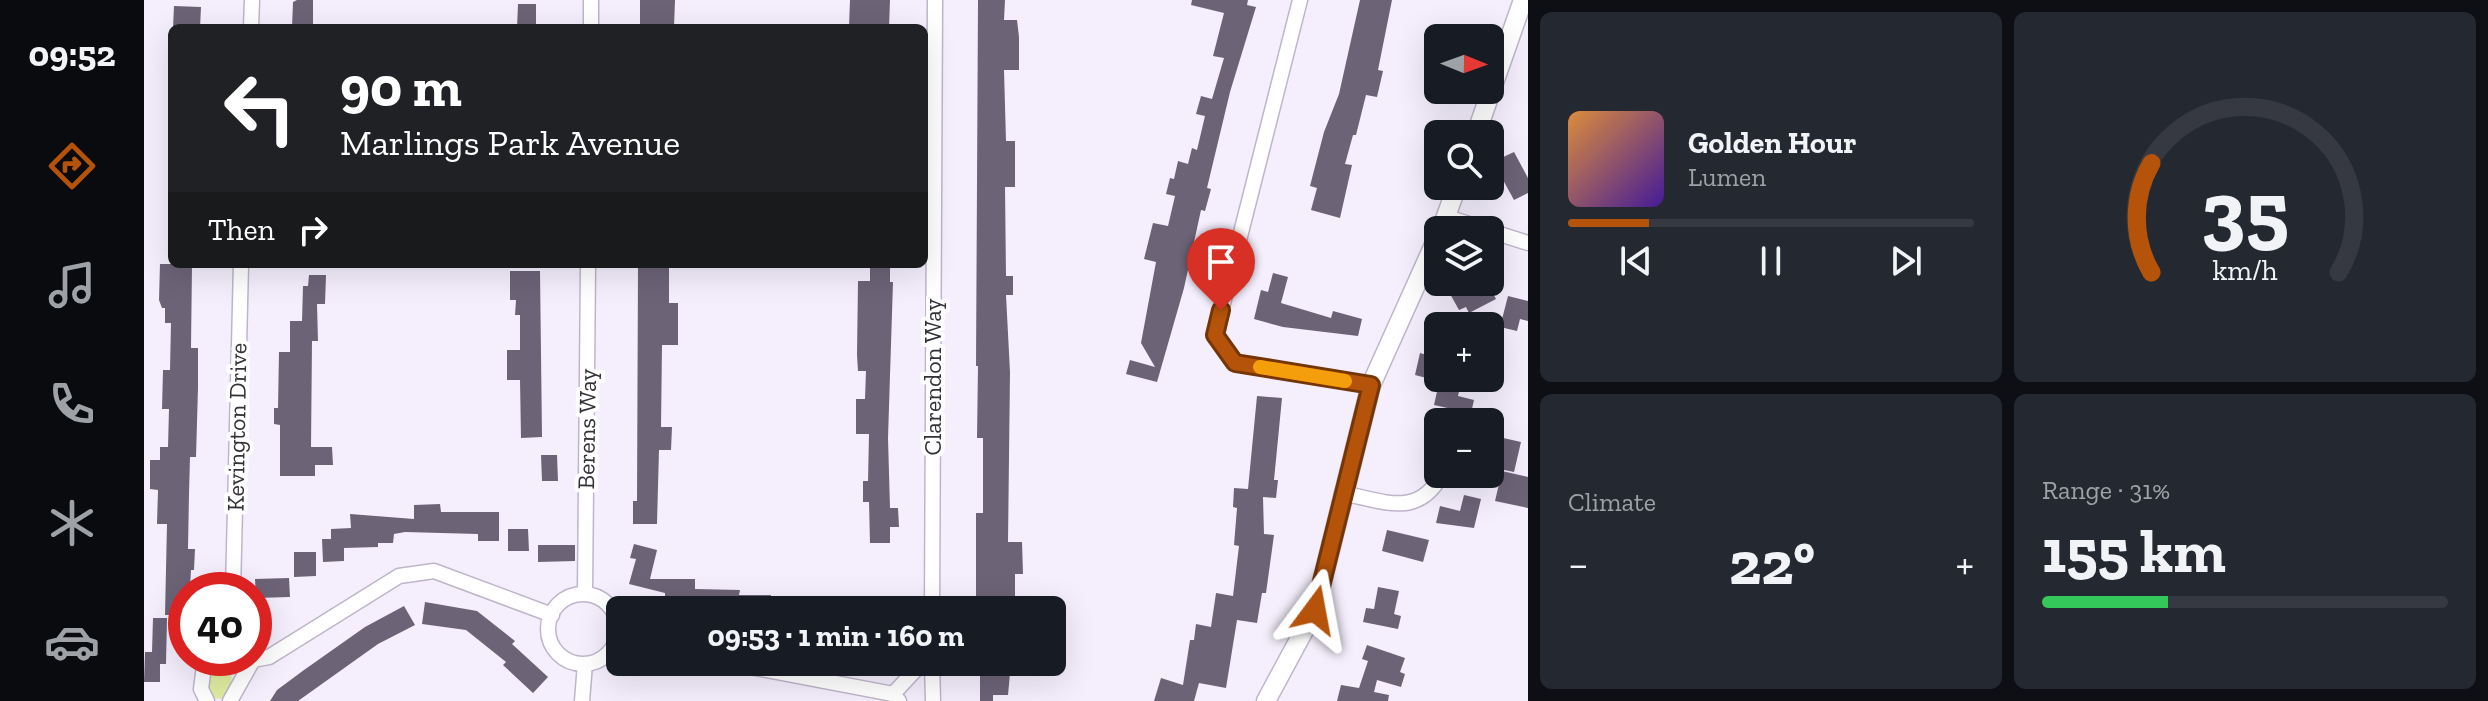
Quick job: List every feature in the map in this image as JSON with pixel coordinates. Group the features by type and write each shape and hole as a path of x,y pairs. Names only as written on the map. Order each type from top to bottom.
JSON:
{"street":[{"path":"251,24 252,0"},
{"path":"591,0 591,24"},
{"name":"Clarendon Way","path":"932,596 935,0"},
{"path":"1300,0 1215,335 1235,363 1371,385"},
{"path":"1481,120 1523,0"},
{"path":"1504,235 1528,243"},
{"path":"1266,701 1315,610 1371,385 1424,267"},
{"name":"Kevington Drive","path":"233,572 241,268"},
{"name":"Berens Way","path":"585,594 588,268"},
{"path":"1342,493 1409,505 1432,493 1435,488"},
{"path":"272,655 399,576 434,571 552,615"},
{"path":"606,603 585,594 565,599 552,615 549,626 554,649 562,657 585,664 606,656"},
{"path":"582,701 585,664"},
{"path":"203,676 201,689 207,701"},
{"path":"230,701 243,676"},
{"path":"791,676 896,698 912,676"},
{"path":"932,676 933,701"}],"green space":[{"path":"210,676 231,676 231,690 225,699 213,698 208,688"}],"building":[{"path":"313,0 313,24 292,24 293,2"},
{"path":"640,0 675,0 674,24 640,24"},
{"path":"850,0 890,0 889,24 849,24"},
{"path":"978,0 1005,0 1004,20 1017,20 1019,37 1019,70 1004,70 1006,141 1015,141 1015,187 1005,187 1006,276 1013,276 1013,295 1006,295 1010,372 1008,542 1022,542 1023,574 1015,574 1015,596 976,596 976,513 983,513 983,438 977,438"},
{"path":"1192,0 1248,0 1247,5 1256,7 1230,92 1207,188 1211,189 1205,211 1201,210 1184,288 1157,382 1126,374 1130,360 1155,367 1141,343 1156,262 1144,259 1153,223 1168,226 1175,196 1166,194 1170,178 1174,179 1178,161 1188,164 1192,148 1197,150 1205,116 1196,114 1201,96 1212,99 1224,58 1213,56 1224,13 1191,5"},
{"path":"1360,0 1392,0 1378,70 1383,71 1377,97 1366,95 1356,135 1353,135 1345,164 1352,165 1340,218 1311,210 1317,188 1310,186 1324,132 1339,94"},
{"path":"518,4 536,4 536,24 517,24"},
{"path":"174,6 201,7 200,24 173,24"},
{"path":"1514,152 1528,178 1528,193 1514,200 1504,182 1504,157"},
{"path":"160,264 168,264 168,268 192,268 191,348 198,348 198,388 196,457 190,457 188,549 195,549 194,570 168,572 168,615 165,615 167,524 157,524 158,490 150,489 150,460 160,460 160,447 168,447 169,409 162,409 163,370 170,370 171,323 165,323 165,308 159,300"},
{"path":"638,268 669,268 669,303 678,303 678,345 662,345 661,427 672,427 671,450 659,450 657,524 633,524 633,501 637,501"},
{"path":"870,268 890,268 890,282 893,282 888,438 890,508 898,508 899,527 890,527 890,543 870,543 869,502 863,502 863,481 868,481 869,434 856,434 856,399 865,399 866,371 858,371 858,281 870,281"},
{"path":"510,271 540,271 542,437 521,438 520,380 507,380 507,350 520,350 520,315 515,315 516,300 510,300"},
{"path":"1273,273 1288,277 1281,303 1331,318 1333,311 1362,319 1358,336 1283,327 1254,319 1261,290 1268,292"},
{"path":"309,275 326,275 325,304 317,304 318,341 312,341 311,447 332,447 333,465 315,465 315,476 280,476 280,425 274,424 274,408 278,408 279,352 290,352 290,321 302,321 303,286 308,286"},
{"path":"1451,296 1494,296 1496,299 1471,312 1466,307 1459,310"},
{"path":"1508,296 1528,301 1528,321 1520,319 1517,331 1504,328"},
{"path":"1420,353 1424,354 1424,377 1415,375"},
{"path":"1437,392 1459,392 1458,396 1474,400 1472,408 1434,405"},
{"path":"1257,396 1282,398 1274,480 1278,480 1276,498 1263,497 1264,534 1274,535 1266,593 1262,593 1257,623 1237,620 1226,688 1199,683 1194,701 1154,701 1161,678 1183,685 1190,640 1194,640 1196,624 1211,627 1216,593 1233,596 1239,546 1234,545 1237,508 1233,507 1234,488 1248,489"},
{"path":"1504,438 1521,442 1514,472 1504,470"},
{"path":"541,455 557,455 558,481 542,481"},
{"path":"1504,471 1528,477 1528,508 1495,501 1498,488 1504,488"},
{"path":"1464,495 1481,499 1474,528 1436,523 1440,506 1460,511"},
{"path":"440,504 441,512 499,512 499,541 478,541 478,534 405,532 394,534 393,543 378,543 378,547 344,548 344,561 323,562 322,539 331,539 331,529 351,528 350,514 414,519 414,505"},
{"path":"508,529 528,529 529,551 508,551"},
{"path":"1387,530 1429,540 1423,562 1382,551"},
{"path":"634,544 657,550 650,579 695,579 695,589 740,590 739,595 771,596 665,596 665,593 629,584 636,559 630,558"},
{"path":"538,545 575,545 575,561 538,562"},
{"path":"294,552 316,552 316,576 294,577"},
{"path":"272,578 289,578 290,597 272,598"},
{"path":"1378,587 1399,591 1394,614 1401,616 1398,629 1363,622 1366,608 1374,609"},
{"path":"425,602 477,611 515,641 512,644 548,677 533,693 503,665 506,662 466,630 422,624"},
{"path":"404,606 415,625 378,644 298,701 270,701 277,690 304,670 365,627"},
{"path":"153,618 167,618 166,664 160,664 160,682 144,682 145,652 152,652"},
{"path":"1367,645 1405,658 1400,672 1405,674 1401,687 1377,680 1374,692 1389,695 1388,701 1337,701 1341,685 1359,688 1368,661 1362,659"},
{"path":"980,676 1010,676 1008,695 993,695 993,701 980,701"}],"slow traffic":[{"path":"1260,367 1345,381"}],"route":[{"path":"1221,310 1215,335 1235,363 1371,385 1315,610"}]}
